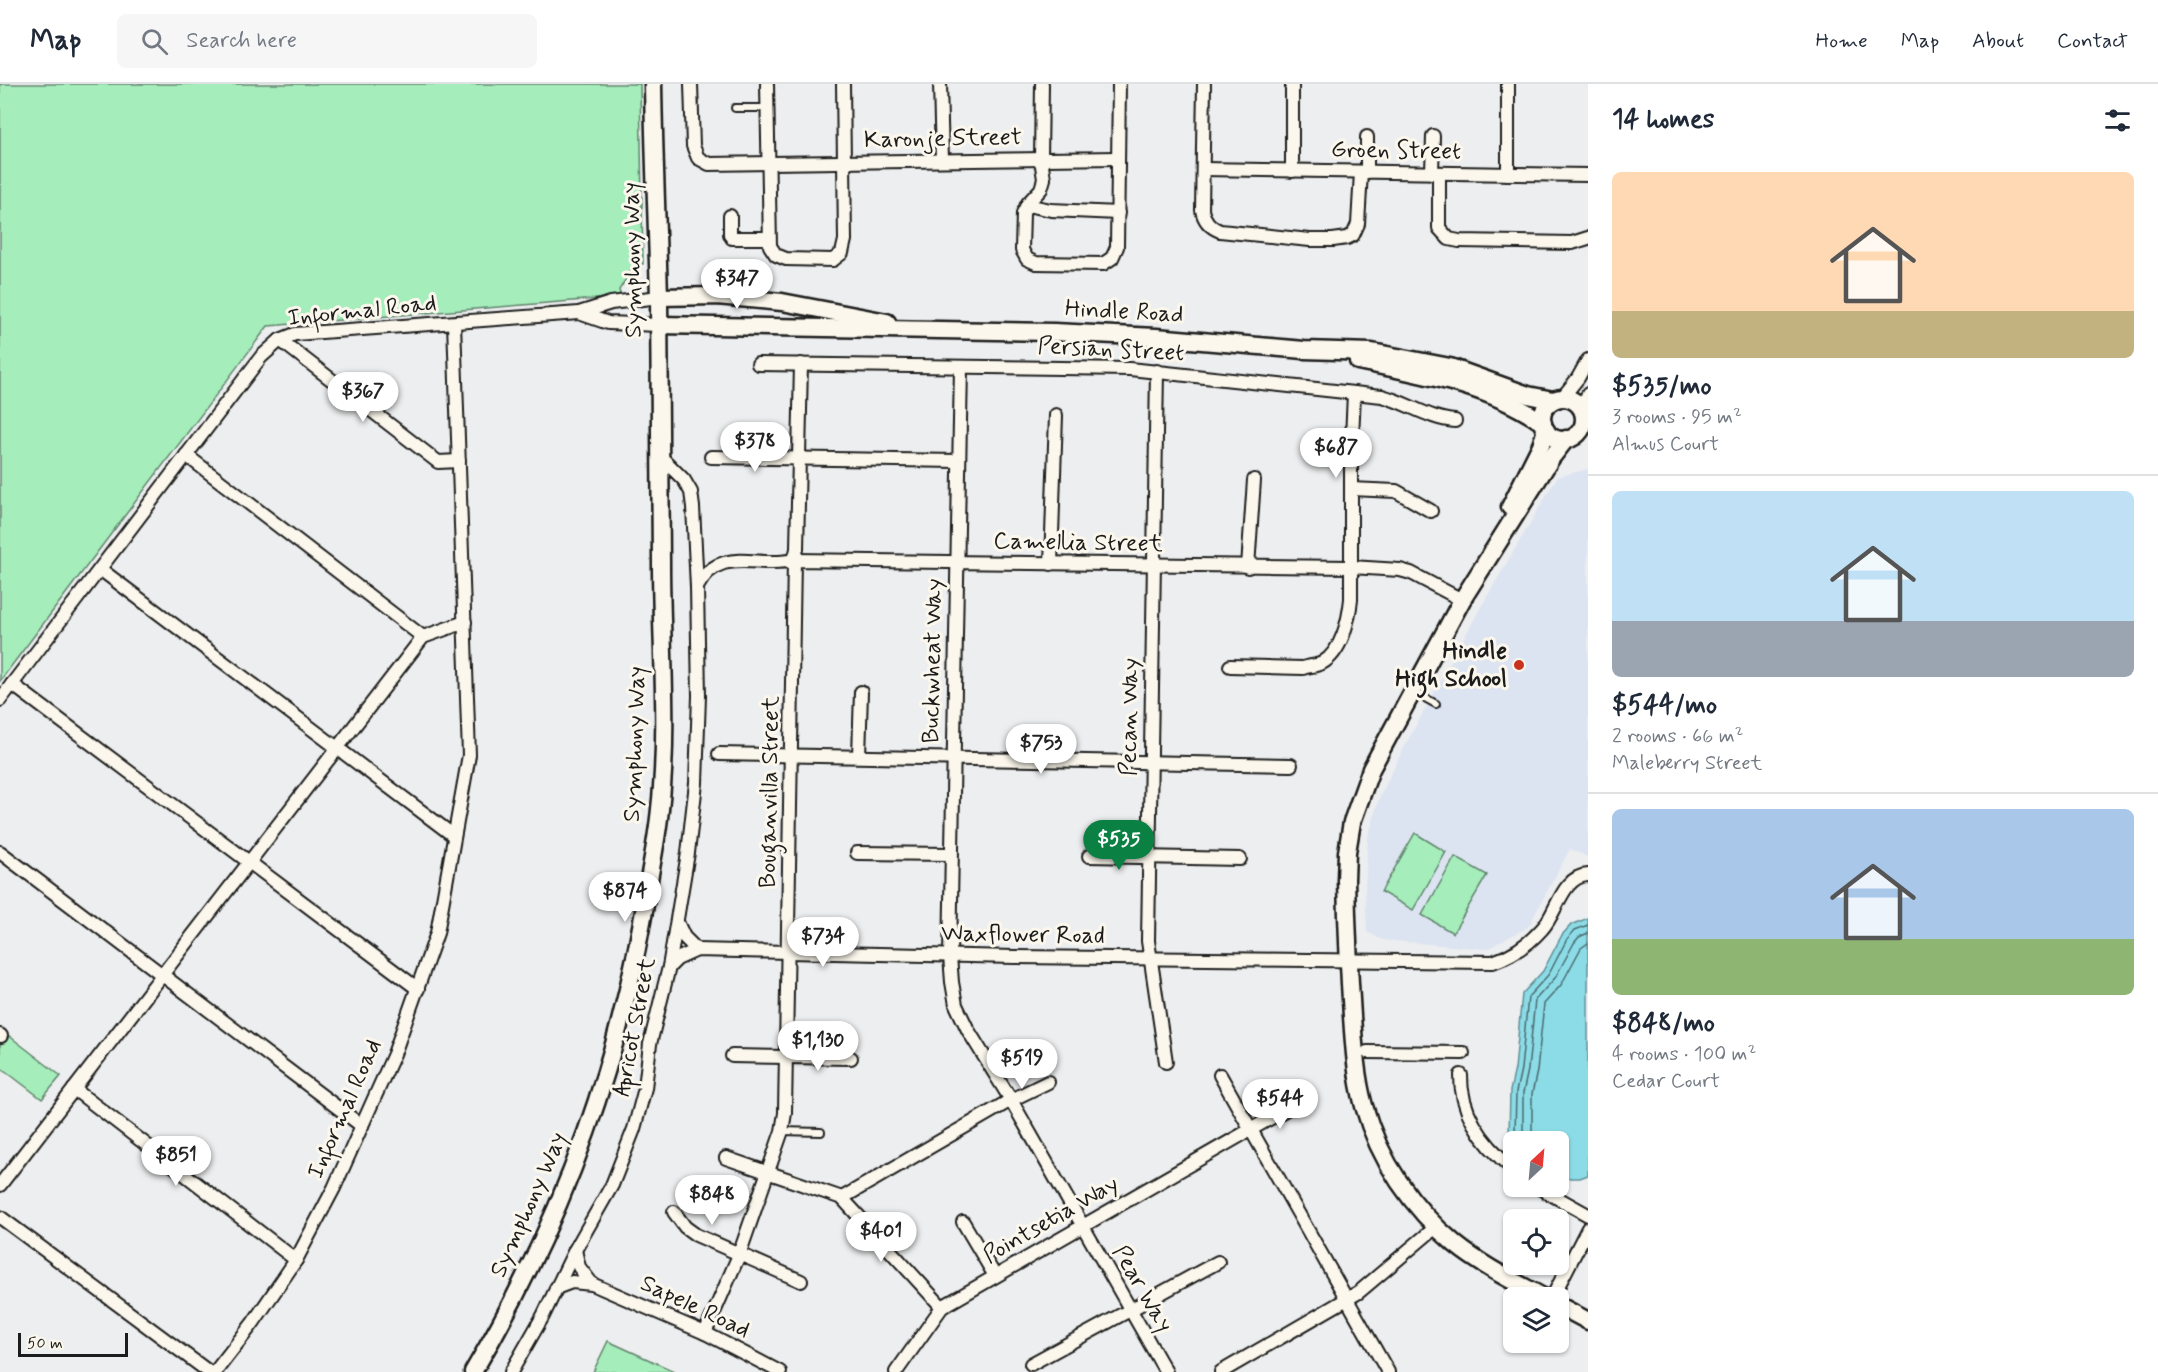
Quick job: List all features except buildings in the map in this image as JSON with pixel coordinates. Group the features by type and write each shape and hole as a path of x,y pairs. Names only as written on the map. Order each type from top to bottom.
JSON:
{"main road":[{"name":"Symphony Way","path":"473,1372 494,1337 528,1270 572,1173 609,1066 626,1005 641,937 660,808 663,722 661,457 653,84"},
{"name":"Hindle Road","path":"659,297 717,296 782,302 847,316 942,330"},
{"name":"Hindle Road","path":"659,325 1054,332 1156,337 1304,350 1372,352 1420,360 1479,376 1538,398 1558,399"},
{"name":"Hindle Road","path":"1304,350 1422,374 1495,397 1531,414 1544,426"},
{"path":"1474,581 1541,445 1546,408 1558,399 1572,400 1586,410 1583,427 1576,441 1552,457 1474,581 1462,600 1371,770 1352,822 1347,852 1349,961 1355,1054 1364,1105 1374,1136 1391,1170 1413,1202 1436,1227 1457,1245 1526,1287"},
{"path":"1544,426 1555,438 1576,441"},
{"path":"1569,1311 1588,1321"}],"street":[{"name":"Karonje Street","path":"691,84 693,146 698,158 709,164 1118,158"},
{"path":"766,84 769,238 772,251 786,260 833,260 845,247 843,84"},
{"path":"940,84 942,160"},
{"path":"1041,84 1043,184 1023,213 1022,250 1028,259 1036,263 1103,264 1108,262 1117,247 1119,84"},
{"path":"1204,84 1203,215 1214,228 1231,232 1333,240 1347,238 1357,230 1367,137"},
{"path":"1292,84 1292,171"},
{"path":"1508,84 1508,174"},
{"path":"1433,136 1439,228 1449,238 1459,241 1572,243 1588,238"},
{"name":"Groen Street","path":"1203,169 1588,175"},
{"path":"1027,205 1051,210 1118,213"},
{"path":"730,216 732,238 769,238"},
{"name":"Informal Road","path":"0,700 261,357 280,340 295,334 579,313 611,303 659,297"},
{"name":"Informal Road","path":"579,313 608,323 659,325"},
{"name":"Informal Road","path":"215,1372 254,1323 296,1260 334,1188 394,1054 437,933 469,756 454,323"},
{"path":"280,340 438,462 459,460"},
{"path":"1558,399 1578,378 1588,360"},
{"name":"Persian Street","path":"758,364 1157,371 1397,400 1432,417 1455,422"},
{"name":"Bouganvilla Street","path":"705,1333 739,1255 782,1131 785,1113 794,561 797,549 801,364"},
{"name":"Buckwheat Way","path":"961,367 950,956 956,1005 968,1030 1011,1100"},
{"name":"Pecan Way","path":"1157,371 1148,941 1166,1062"},
{"path":"1230,666 1303,668 1323,662 1335,648 1348,621 1351,599 1354,393"},
{"path":"1051,564 1056,415"},
{"path":"186,455 423,637"},
{"name":"Apricot Street","path":"511,1372 574,1250 612,1185 634,1129 645,1088 650,1044 669,967 677,922 696,783 699,696 697,587 691,492 682,478 661,457"},
{"path":"711,457 958,461"},
{"path":"1248,567 1254,480"},
{"path":"1351,489 1396,490 1431,511"},
{"name":"Camellia Street","path":"697,587 708,572 723,562 741,560 781,563 794,561 956,562 1351,567 1400,570 1411,573 1462,600"},
{"path":"100,569 454,836"},
{"path":"0,1185 423,637 465,622"},
{"path":"12,684 418,989"},
{"path":"858,756 861,692"},
{"path":"719,754 1291,765"},
{"path":"0,852 362,1126"},
{"path":"857,853 951,855"},
{"path":"1089,856 1240,859"},
{"name":"Waxflower Road","path":"697,950 950,956 1493,962 1506,958 1531,941 1552,917 1570,882 1580,876 1588,875"},
{"path":"669,967 677,959 697,950 684,937 677,922"},
{"path":"1367,1052 1463,1053"},
{"path":"732,1056 850,1058"},
{"path":"1220,1075 1388,1372"},
{"path":"1461,1075 1463,1100 1468,1116 1503,1161"},
{"path":"842,1198 1011,1100 1048,1082"},
{"path":"74,1089 296,1260"},
{"name":"Pear Way","path":"1011,1100 1166,1372"},
{"name":"Pointsetia Way","path":"896,1372 942,1306 1297,1103"},
{"path":"726,1158 842,1198 942,1306"},
{"path":"1556,1197 1588,1215"},
{"path":"674,1212 690,1232 801,1281"},
{"path":"0,1217 209,1372"},
{"path":"963,1222 996,1276"},
{"path":"1221,1372 1347,1300 1436,1227"},
{"path":"1558,1287 1588,1228"},
{"path":"574,1250 579,1267 592,1284"},
{"path":"1031,1364 1218,1262"},
{"name":"Sapele Road","path":"556,1288 572,1282 592,1284 705,1333 780,1372"}],"lane":[{"path":"735,108 767,108"},
{"path":"1413,691 1436,704"},
{"path":"782,1131 821,1132"}],"shaded area":[{"name":"Hindle High School","path":"1588,469 1588,857 1570,849 1528,927 1487,949 1382,940 1367,932 1365,890 1368,838 1379,798 1481,607 1557,477"}],"green space":[{"path":"0,84 640,84 643,264 634,266 619,290 621,297 268,326 0,681"},
{"path":"1415,833 1446,852 1413,910 1381,892"},
{"path":"1455,857 1487,875 1453,933 1422,915"},
{"path":"8,1035 61,1076 42,1099 0,1067 0,1045"},
{"path":"608,1341 676,1372 593,1372"}],"water":[{"path":"1588,918 1588,1175 1580,1178 1569,1178 1569,1131 1509,1131 1510,1091 1515,1069 1522,994 1543,971 1562,935 1571,925"}],"place":[{"name":"Hindle High School","path":"1519,665"}]}
